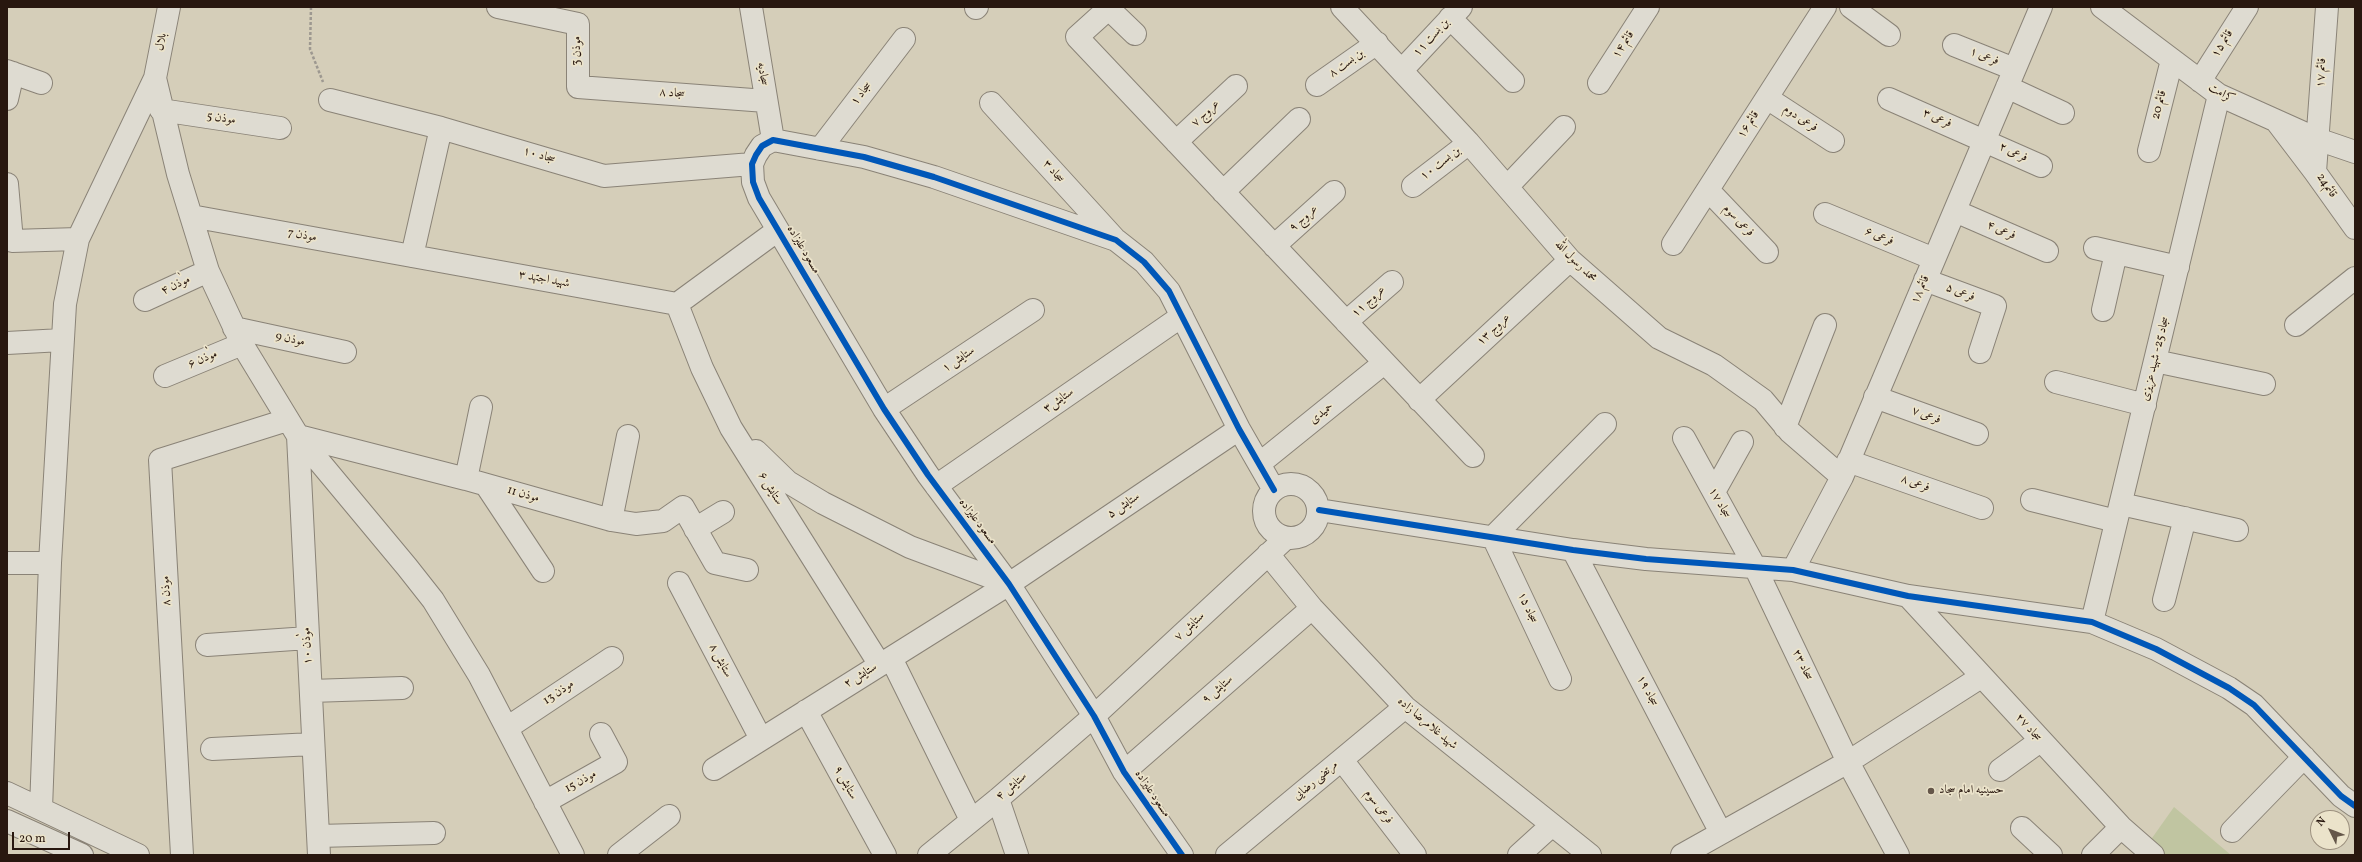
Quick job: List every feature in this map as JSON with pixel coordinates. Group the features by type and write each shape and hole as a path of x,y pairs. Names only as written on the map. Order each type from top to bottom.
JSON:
{"street":[{"name":"بلال","path":"155,78 169,7"},
{"name":"موذن 3","path":"498,7 578,24 578,87"},
{"name":"سجادیه","path":"751,7 773,140"},
{"name":"محمد رسول الله","path":"1342,7 1403,69 1469,142 1570,260 1659,338 1714,365 1763,400 1785,426 1845,469"},
{"name":"قائم ۱۴","path":"1599,83 1648,7"},
{"name":"قائم ۱۶","path":"1673,244 1825,7"},
{"path":"1850,7 1889,35"},
{"name":"قائم ۱۸","path":"1794,570 1845,469 2041,7"},
{"name":"کرامت","path":"2102,7 2219,95 2316,139 2355,152"},
{"name":"قائم ۱۵","path":"2200,81 2247,7"},
{"name":"قائم ۱۷","path":"2316,139 2327,7"},
{"path":"1135,34 1108,8 1077,37 1473,456"},
{"path":"1456,13 1513,80"},
{"name":"بن بست ۱۱","path":"1403,69 1456,13"},
{"name":"سجاد ۱","path":"820,149 904,40"},
{"name":"بن بست ۸","path":"1317,84 1377,43"},
{"name":"فرعی ۱","path":"1954,45 2011,78 2063,113"},
{"name":"قائم 20","path":"2149,151 2172,60"},
{"path":"7,99 10,72 41,83"},
{"path":"155,78 161,110 208,271 238,336 292,428 407,567 432,600 478,675 573,855"},
{"path":"41,809 50,563 65,304 78,238 155,78"},
{"name":"عروج ۷","path":"1176,142 1236,86"},
{"name":"سجاد ۸","path":"578,87 766,101"},
{"name":"سجاد 25- شهید عزیزی","path":"2092,622 2219,95"},
{"name":"فرعی دوم","path":"1767,98 1833,141"},
{"name":"فرعی ۳","path":"1889,99 1984,140"},
{"name":"سجاد ۱۰","path":"330,100 441,128 604,176 752,164"},
{"name":"سجاد ۳","path":"991,103 1116,240"},
{"name":"موذن 5","path":"161,110 280,128"},
{"path":"1223,192 1300,120"},
{"path":"2276,121 2315,172"},
{"path":"1507,187 1564,127"},
{"path":"412,256 441,128"},
{"name":"قائم24","path":"2316,139 2315,172 2355,228"},
{"path":"752,164 762,146 773,140 864,157 934,177 1116,240 1144,262 1169,291 1239,429 1274,490"},
{"name":"فرعی ۲","path":"1984,140 2041,166"},
{"name":"بن بست ۱۰","path":"1413,186 1469,142"},
{"name":"مسعود علیزاده","path":"752,164 753,182 759,198 884,409 936,486 1009,584 1094,716 1124,772 1182,855"},
{"path":"7,184 12,241 78,238"},
{"name":"فرعی سوم","path":"1708,190 1768,252"},
{"name":"عروج ۹","path":"1274,246 1334,192"},
{"name":"فرعی ۴","path":"1954,211 2047,251"},
{"name":"فرعی ۶","path":"1825,214 1934,259"},
{"name":"موذن 7","path":"191,216 412,256"},
{"path":"677,304 778,230"},
{"path":"2103,310 2106,250 2178,267"},
{"name":"شهید اجتهد ۳","path":"412,256 677,304"},
{"name":"عروج ۱۳","path":"1419,400 1570,260"},
{"name":"موٰذن ۴","path":"145,300 208,271"},
{"path":"2296,325 2355,278"},
{"name":"فرعی ۵","path":"1925,280 1995,306 1980,352"},
{"name":"عروج ۱۱","path":"1346,322 1392,282"},
{"name":"ستایش ۶","path":"677,304 702,368 731,428 885,662"},
{"name":"ستایش ۱","path":"884,409 1033,310"},
{"name":"ستایش۳","path":"936,486 1182,316"},
{"path":"1785,426 1825,326"},
{"name":"موذن 9","path":"238,336 345,352"},
{"name":"موٰذن ۶","path":"165,376 238,336"},
{"path":"7,343 62,340"},
{"path":"2155,361 2264,384"},
{"name":"حمیدی","path":"1259,464 1384,363"},
{"path":"2056,382 2145,404"},
{"name":"فرعی ۷","path":"1875,398 1976,434"},
{"path":"482,407 476,482 543,571"},
{"path":"1493,537 1605,424"},
{"name":"موذن 11","path":"292,428 611,520 636,524 663,521 683,507 715,563 747,570"},
{"name":"موٰذن ۱۰","path":"292,428 308,638 319,846"},
{"name":"موذن ۸","path":"182,855 160,460 292,428"},
{"path":"731,428 788,482 823,503 910,547 1009,584"},
{"name":"ستایش ۵","path":"1009,584 1239,429"},
{"path":"611,520 628,436"},
{"name":"سجاد ۱۷","path":"1684,438 1755,567"},
{"path":"1714,492 1742,442"},
{"name":"فرعی ۸","path":"1845,469 1982,508"},
{"path":"1284,484 1296,484 1308,489 1316,498 1319,510 1317,522 1309,532 1298,538 1286,538 1275,533 1267,524 1264,512 1266,500 1274,490 1284,484"},
{"path":"2032,500 2118,512 2185,518 2237,530"},
{"path":"1319,510 1574,550 1646,559 1794,570 1908,596 2092,622 2156,648 2229,688 2254,705 2341,796 2355,806"},
{"path":"696,529 723,512"},
{"path":"2164,600 2185,518"},
{"name":"سجاد ۱۵","path":"1493,537 1560,680"},
{"name":"ستایش ۷","path":"1094,716 1286,538"},
{"name":"سجاد ۱۹","path":"1574,550 1721,833"},
{"name":"شهید غلامرضا زاده","path":"1268,554 1312,608 1405,707 1590,855"},
{"path":"7,563 50,563"},
{"name":"سحاد ۲۳","path":"1755,567 1848,762 1898,855"},
{"name":"ستایش ۸","path":"679,583 761,739"},
{"name":"ستایش ۲","path":"714,769 1009,584"},
{"name":"سجاد ۲۷","path":"1908,596 1980,677 2121,827 2153,855"},
{"name":"ستایش ۹","path":"1124,772 1312,608"},
{"path":"207,645 308,638"},
{"name":"موذن 13","path":"507,728 612,658"},
{"path":"885,662 971,820"},
{"path":"1682,855 1848,762 1980,677"},
{"path":"311,690 402,688"},
{"name":"مرتضی رضایی","path":"1227,855 1405,707"},
{"name":"ستایش ۹","path":"806,711 885,855"},
{"name":"ستایش ۴","path":"929,855 998,799 1094,716"},
{"name":"موذن 15","path":"545,802 616,762 601,734"},
{"path":"2000,770 2040,741"},
{"path":"212,750 313,744"},
{"path":"2232,831 2304,757"},
{"name":"فرعی سوم","path":"1342,760 1415,855"},
{"path":"7,793 138,855"},
{"path":"998,799 1017,855"},
{"path":"619,855 669,816"},
{"path":"7,821 82,855"},
{"path":"1520,855 1552,825"},
{"path":"2093,855 2121,827"},
{"path":"2022,828 2051,855"},
{"path":"319,846 434,832"}],"path":[{"path":"311,7 310,49 330,100"}],"green space":[{"path":"2174,807 2231,855 2140,855"}],"cycle path":[{"path":"1182,855 1124,772 1094,716 1009,584 928,475 884,409 759,198 753,182 752,164 756,155 762,146 773,140 864,157 934,177 1116,240 1144,262 1169,291 1239,429 1274,490"},
{"path":"1319,510 1573,550 1646,559 1793,570 1908,596 2092,622 2156,649 2229,688 2254,705 2341,796 2355,806"}],"place":[{"name":"حسینیه امام سجاد","path":"1931,791"}]}
